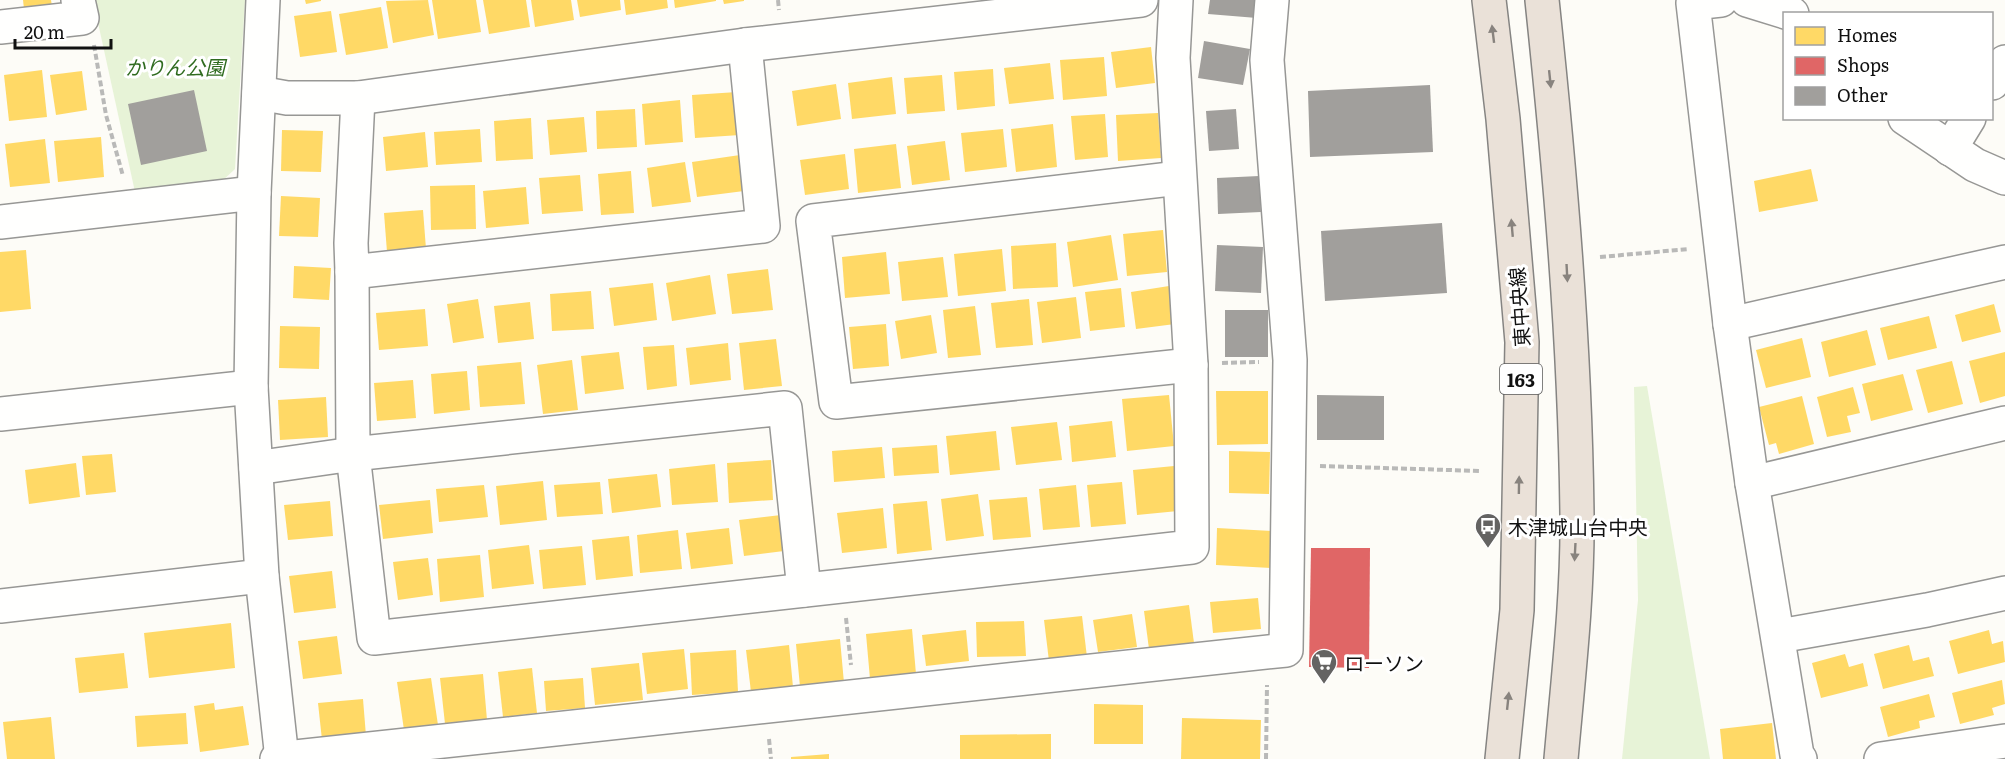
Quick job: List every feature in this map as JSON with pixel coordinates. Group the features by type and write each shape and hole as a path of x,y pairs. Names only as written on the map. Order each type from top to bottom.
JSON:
{"highway":[{"name":"東中央線","path":"1490,0 1503,119 1522,342 1517,610 1502,759"},
{"path":"1542,0 1564,212 1577,518 1561,759"}],"street":[{"path":"263,0 254,193 251,387 262,576 282,759"},
{"path":"259,93 287,98 358,99 745,45 1141,0"},
{"path":"358,99 351,243 353,454 374,638 1192,547 1191,364 1173,58 1176,0"},
{"path":"276,759 1286,650 1290,360 1267,60 1272,0"},
{"path":"1721,0 1693,3 1730,324 1752,483 1797,755 1800,759"},
{"path":"1747,0 1786,12"},
{"path":"0,27 80,9"},
{"path":"352,272 763,226 745,45"},
{"path":"1993,81 2005,62"},
{"path":"1908,120 1975,165 2005,178"},
{"path":"1950,148 1968,120"},
{"path":"1179,178 813,221 836,402 1191,364"},
{"path":"0,222 254,193"},
{"path":"1730,324 2005,262"},
{"path":"0,414 251,387"},
{"path":"256,468 353,454 785,408 804,590"},
{"path":"1752,483 2005,423"},
{"path":"0,606 262,576"},
{"path":"1779,636 1927,610 2005,592"},
{"path":"1881,759 2005,741"}],"path":[{"path":"80,9 92,33 106,115 131,207"},
{"path":"1600,257 1721,246"},
{"path":"1191,364 1290,360"},
{"path":"1288,466 1481,471"},
{"path":"843,586 855,698"},
{"path":"1266,759 1268,652"}],"green space":[{"name":"かりん公園","path":"93,0 245,0 235,169 221,182 135,192"},
{"path":"1647,386 1710,759 1622,759 1638,600 1634,387"}],"building: Homes":[{"path":"23,0 51,0 52,6 24,9"},
{"path":"305,0 321,0 321,1 306,4"},
{"path":"428,0 434,35 393,43 386,1"},
{"path":"432,0 476,0 481,32 438,39"},
{"path":"483,0 526,0 530,27 489,34"},
{"path":"531,0 571,0 574,20 535,27"},
{"path":"577,0 620,0 621,10 580,17"},
{"path":"624,0 667,0 668,8 626,15"},
{"path":"674,0 716,0 716,1 675,8"},
{"path":"723,0 744,0 744,1 724,4"},
{"path":"381,7 388,48 346,55 339,14"},
{"path":"331,11 337,52 300,57 294,16"},
{"path":"1151,47 1155,83 1116,88 1111,52"},
{"path":"1104,57 1107,96 1063,100 1060,60"},
{"path":"1050,63 1054,99 1009,104 1004,68"},
{"path":"993,69 995,106 957,110 954,72"},
{"path":"42,70 47,117 9,121 4,75"},
{"path":"82,71 87,110 56,115 50,75"},
{"path":"942,75 945,111 907,114 904,78"},
{"path":"892,77 896,114 852,119 848,83"},
{"path":"836,84 841,119 797,126 792,91"},
{"path":"737,92 740,135 695,138 692,95"},
{"path":"680,100 683,142 645,145 642,104"},
{"path":"635,109 637,147 597,149 596,111"},
{"path":"1158,113 1161,158 1118,161 1116,115"},
{"path":"1105,114 1108,157 1075,160 1071,116"},
{"path":"584,117 587,152 550,155 547,120"},
{"path":"531,118 533,159 496,161 494,121"},
{"path":"1053,124 1057,167 1016,172 1011,129"},
{"path":"480,129 482,162 436,165 434,132"},
{"path":"1003,129 1007,167 965,172 961,133"},
{"path":"282,130 323,131 321,172 281,171"},
{"path":"425,132 428,167 386,171 383,137"},
{"path":"101,137 104,177 58,182 54,141"},
{"path":"45,139 50,183 10,187 5,144"},
{"path":"945,141 950,180 912,185 907,146"},
{"path":"896,144 901,188 858,193 854,149"},
{"path":"845,154 849,189 805,195 800,160"},
{"path":"740,155 744,191 697,197 692,162"},
{"path":"685,162 691,202 652,207 647,168"},
{"path":"1811,169 1818,201 1759,212 1754,181"},
{"path":"631,171 634,213 601,215 598,174"},
{"path":"580,175 583,211 542,214 539,178"},
{"path":"475,185 476,229 431,230 430,186"},
{"path":"526,187 529,224 486,228 483,191"},
{"path":"281,196 320,198 318,237 279,236"},
{"path":"423,210 426,249 387,252 384,213"},
{"path":"1163,230 1167,272 1127,276 1123,234"},
{"path":"1111,235 1118,280 1073,287 1067,242"},
{"path":"1056,243 1058,287 1013,289 1011,246"},
{"path":"1002,249 1006,291 958,296 954,254"},
{"path":"26,250 31,309 0,312 0,252"},
{"path":"886,252 890,294 845,298 842,257"},
{"path":"943,257 948,297 902,301 898,262"},
{"path":"294,266 331,268 329,300 293,298"},
{"path":"768,269 773,310 732,314 727,274"},
{"path":"710,275 716,314 672,321 666,283"},
{"path":"653,283 657,320 614,326 609,288"},
{"path":"1169,286 1175,324 1136,329 1131,292"},
{"path":"1121,288 1125,327 1090,331 1085,292"},
{"path":"591,291 594,329 552,331 550,294"},
{"path":"1076,297 1081,338 1042,343 1037,302"},
{"path":"478,299 484,338 453,343 447,304"},
{"path":"1029,299 1033,345 996,348 991,303"},
{"path":"530,302 534,339 498,343 494,306"},
{"path":"1994,304 2001,332 1962,342 1955,315"},
{"path":"975,306 981,355 948,358 943,310"},
{"path":"425,309 428,346 379,350 376,313"},
{"path":"931,315 937,353 901,359 895,321"},
{"path":"1929,316 1937,348 1888,360 1880,328"},
{"path":"886,324 889,366 853,369 849,327"},
{"path":"280,326 320,327 319,369 279,368"},
{"path":"1867,330 1876,365 1829,377 1821,342"},
{"path":"1802,338 1811,377 1766,388 1756,350"},
{"path":"776,339 782,386 744,390 739,343"},
{"path":"728,343 731,380 690,385 686,348"},
{"path":"674,345 677,386 647,390 643,347"},
{"path":"619,352 624,389 585,394 581,356"},
{"path":"2005,352 2005,396 1980,403 1969,361"},
{"path":"572,360 578,410 543,414 537,365"},
{"path":"1952,361 1963,404 1928,413 1916,370"},
{"path":"521,362 525,404 480,407 477,366"},
{"path":"467,371 470,410 434,414 431,374"},
{"path":"1903,374 1913,410 1871,421 1862,384"},
{"path":"413,380 416,418 377,421 374,383"},
{"path":"1853,387 1860,413 1847,416 1851,432 1827,437 1817,397"},
{"path":"1216,391 1268,391 1268,444 1217,445"},
{"path":"1169,395 1174,446 1127,451 1122,399"},
{"path":"1802,396 1814,444 1779,454 1776,443 1769,445 1759,407"},
{"path":"326,397 328,437 280,440 278,400"},
{"path":"1112,421 1116,457 1072,462 1069,426"},
{"path":"1057,422 1062,460 1016,465 1011,427"},
{"path":"996,431 1000,470 950,475 946,436"},
{"path":"937,445 939,473 894,476 892,448"},
{"path":"882,447 885,478 834,482 832,451"},
{"path":"1229,451 1270,452 1269,494 1229,493"},
{"path":"112,454 116,492 86,495 82,456"},
{"path":"771,460 773,500 729,503 727,463"},
{"path":"76,463 80,497 29,504 25,470"},
{"path":"715,464 718,502 672,505 669,469"},
{"path":"1174,466 1178,511 1137,515 1133,470"},
{"path":"657,474 661,507 612,513 608,479"},
{"path":"543,481 547,520 500,525 496,486"},
{"path":"600,482 603,514 557,517 554,485"},
{"path":"1122,482 1126,524 1091,527 1087,485"},
{"path":"484,485 488,517 439,522 436,489"},
{"path":"1076,485 1080,527 1043,530 1039,489"},
{"path":"978,494 984,536 946,541 941,499"},
{"path":"1027,497 1031,537 993,540 989,500"},
{"path":"430,500 433,533 383,539 379,505"},
{"path":"330,501 333,536 288,540 284,505"},
{"path":"927,501 932,550 897,554 893,504"},
{"path":"883,508 887,548 842,553 837,513"},
{"path":"781,515 784,551 744,556 739,520"},
{"path":"729,528 733,564 691,569 686,533"},
{"path":"1217,528 1273,531 1271,568 1216,565"},
{"path":"678,530 682,569 640,573 637,535"},
{"path":"629,536 633,576 596,580 592,540"},
{"path":"529,545 534,584 492,589 488,550"},
{"path":"582,546 586,585 543,589 539,550"},
{"path":"480,555 484,597 440,602 437,559"},
{"path":"428,558 433,595 398,600 393,562"},
{"path":"332,571 336,608 294,613 289,576"},
{"path":"1258,598 1261,629 1213,633 1210,602"},
{"path":"1189,605 1194,643 1149,649 1144,611"},
{"path":"1132,614 1137,647 1098,652 1093,620"},
{"path":"1082,616 1087,657 1049,661 1044,620"},
{"path":"1024,621 1026,656 977,657 976,622"},
{"path":"231,623 235,668 149,678 144,633"},
{"path":"912,629 916,674 870,679 866,634"},
{"path":"966,630 969,661 926,666 922,635"},
{"path":"1989,630 1992,644 2003,641 2005,662 1958,674 1949,641"},
{"path":"337,636 342,674 303,679 298,641"},
{"path":"840,639 844,683 800,687 796,644"},
{"path":"789,645 793,687 751,692 746,650"},
{"path":"1909,645 1913,661 1929,657 1934,676 1883,689 1874,654"},
{"path":"684,649 688,689 647,694 642,653"},
{"path":"736,650 738,692 692,695 690,653"},
{"path":"124,653 128,688 79,693 75,658"},
{"path":"1845,654 1849,667 1863,663 1868,686 1821,698 1812,663"},
{"path":"639,663 643,700 595,705 591,668"},
{"path":"532,668 537,713 503,717 498,672"},
{"path":"483,674 487,720 445,724 440,678"},
{"path":"431,678 438,725 404,730 397,682"},
{"path":"583,678 585,708 546,711 544,681"},
{"path":"2002,680 2005,704 1992,708 1994,715 1960,724 1952,693"},
{"path":"1929,694 1935,717 1919,721 1920,728 1888,737 1880,707"},
{"path":"363,699 366,736 322,740 318,703"},
{"path":"214,703 215,710 243,706 249,745 200,752 194,706"},
{"path":"1094,704 1143,705 1143,744 1094,744"},
{"path":"186,713 188,744 137,747 135,716"},
{"path":"51,717 55,759 7,759 3,722"},
{"path":"1182,718 1261,720 1260,759 1181,759"},
{"path":"1772,723 1776,759 1723,759 1720,729"},
{"path":"1051,734 1051,759 960,759 960,735"},
{"path":"829,754 829,759 791,759 791,757"}],"building: Shops":[{"path":"1311,548 1370,548 1369,668 1309,667"}],"building: Other":[{"path":"1210,0 1259,0 1257,18 1208,14"},
{"path":"1204,41 1250,49 1243,85 1198,78"},
{"path":"1430,85 1433,152 1310,157 1308,91"},
{"path":"194,90 207,151 141,165 128,104"},
{"path":"1236,109 1239,149 1209,151 1206,111"},
{"path":"1259,176 1261,212 1218,214 1217,178"},
{"path":"1442,223 1447,293 1325,301 1321,231"},
{"path":"1217,245 1263,247 1261,293 1215,291"},
{"path":"1225,310 1268,310 1268,357 1225,357"},
{"path":"1317,395 1384,396 1384,440 1317,440"}],"place":[{"name":"木津城山台中央","path":"1488,549"},
{"name":"ローソン","path":"1324,685"}]}
